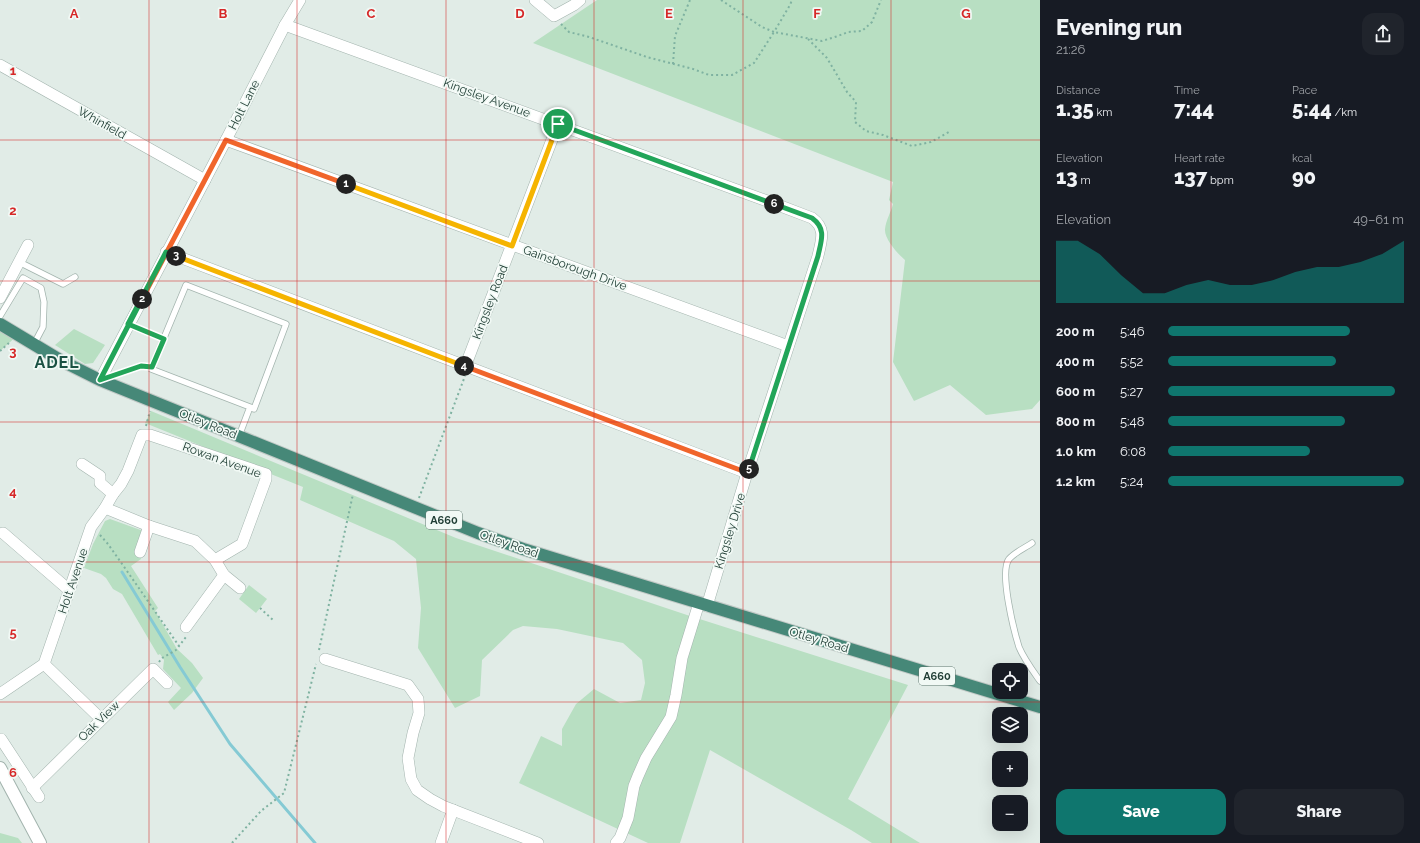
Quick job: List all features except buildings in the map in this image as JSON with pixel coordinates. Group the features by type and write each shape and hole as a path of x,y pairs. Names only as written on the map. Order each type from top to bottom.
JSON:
{"highway":[{"name":"Otley Road","path":"0,324 60,360 100,380 415,508 516,547 1040,707"}],"street":[{"name":"Holt Lane","path":"100,380 285,24 300,0"},
{"path":"535,0 554,16 580,0"},
{"name":"Kingsley Avenue","path":"285,24 812,218 818,222 821,228"},
{"name":"Whinfield","path":"0,65 205,180"},
{"name":"Kingsley Road","path":"467,367 558,124"},
{"name":"Gainsborough Drive","path":"226,140 788,346"},
{"name":"Kingsley Drive","path":"616,843 620,838 628,818 634,786 638,776 646,758 671,717 682,658 703,604 748,473 818,256 822,237 821,228"},
{"path":"0,298 28,245"},
{"path":"166,252 748,473"},
{"path":"82,464 100,476 100,483 113,494 121,484 128,471 142,435"},
{"name":"Rowan Avenue","path":"142,435 150,435 266,474 266,479 242,544 216,560"},
{"name":"Holt Avenue","path":"44,664 91,527 113,494"},
{"path":"105,508 149,526 195,542 216,560 224,575 240,588"},
{"path":"140,552 149,526"},
{"path":"3,534 69,590"},
{"path":"186,627 224,575"},
{"path":"320,660 408,685 418,699 419,713 408,758 410,779 418,790 430,799 453,810 538,843"},
{"path":"0,694 44,664 101,719"},
{"name":"Oak View","path":"1,739 35,792 101,719 153,669 167,683"},
{"path":"0,768 40,843"},
{"path":"441,843 453,810"}],"lane":[{"path":"19,262 63,284 75,277"},
{"path":"0,316 23,278 41,288 44,302 43,328 34,344"},
{"path":"186,285 286,324 254,409 151,369 152,367 186,285"},
{"path":"128,324 164,339"},
{"path":"239,436 250,407"},
{"path":"1032,543 1009,559 1006,566 1005,581 1020,647 1040,681"}],"path":[{"path":"673,64 675,36 690,0"},
{"path":"721,0 762,27 774,32 822,40 848,32 862,31 872,22 881,0"},
{"path":"554,16 569,32 589,37 647,57 694,69 709,75 732,74 754,63 792,0"},
{"path":"807,38 827,58 847,92 856,102 855,122 866,131 883,135 912,146 930,142 949,132"},
{"path":"100,380 141,366 152,367"},
{"path":"415,508 467,367"},
{"path":"142,435 153,402"},
{"path":"232,843 261,811 284,793 320,660 357,484"},
{"path":"91,527 108,544 179,646"},
{"path":"260,608 273,620"},
{"path":"162,658 176,650"}],"green space":[{"path":"597,0 1040,0 1040,400 1032,409 986,415 950,385 914,401 893,362 905,260 892,246 885,233 886,222 893,204 889,200 893,182 533,43"},
{"path":"0,324 18,335 0,351"},
{"path":"74,329 105,345 93,363 85,364 55,345"},
{"path":"151,411 456,538 687,615 908,685 848,799 920,843 872,843 710,750 680,843 648,843 519,783 541,736 562,746 562,729 576,704 594,689 620,703 641,700 645,683 642,660 623,643 557,629 523,626 513,630 482,660 480,696 455,708 418,648 421,608 416,559 394,541 300,500 303,487 145,423"},
{"path":"110,519 149,533 141,559 131,566 158,608 155,611 177,649 192,663 203,678 192,693 174,710 168,702 181,688 163,669 164,660 160,654 158,655 122,594 113,589 106,578 101,574 84,568 93,544 105,521"},
{"path":"249,585 267,599 256,613 239,599"},
{"path":"0,833 18,838 22,843 0,843"}],"waterway":[{"path":"122,572 180,667 230,744 315,843"}],"district":[{"name":"ADEL","path":"57,362"}],"route":[{"path":"558,124 512,246 226,140 166,252 128,324 100,380 133,368 141,366 152,367 164,339 128,324 147,288 166,252 468,368 748,473 818,256 822,237 821,228 818,222 812,218 558,124"}]}
